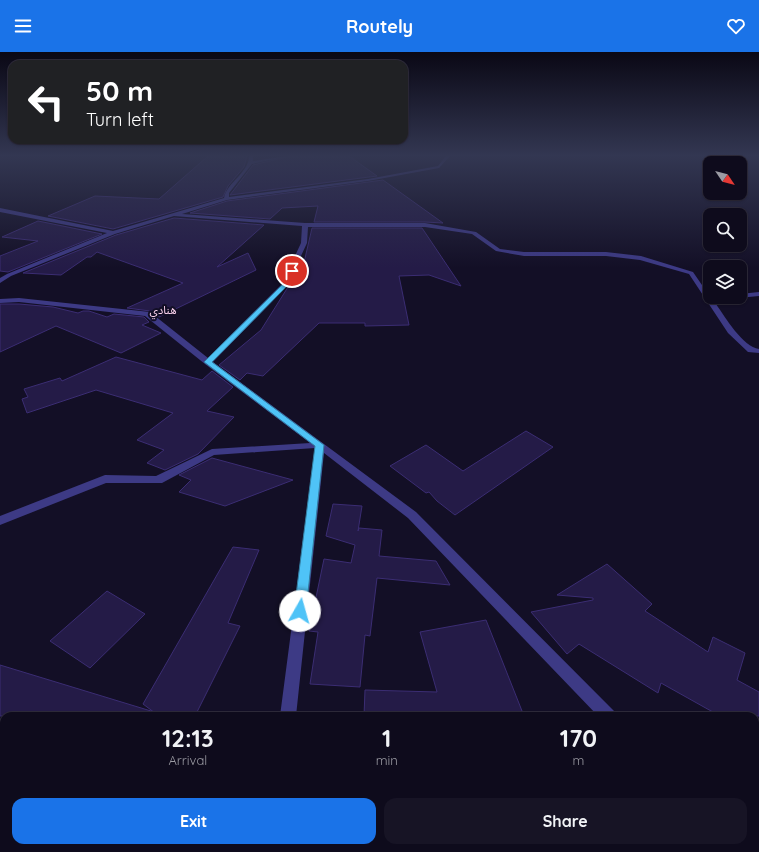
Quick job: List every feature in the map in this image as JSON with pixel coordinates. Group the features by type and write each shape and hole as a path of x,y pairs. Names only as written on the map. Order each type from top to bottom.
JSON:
{"street":[{"path":"226,199 227,193"},
{"path":"0,281 9,275 113,233 226,199 268,193"},
{"path":"0,210 113,233"},
{"path":"176,215 305,225 425,225 474,232 498,250 524,254 606,254 641,258 691,273 703,290"},
{"path":"208,362 285,285 304,243 305,225"},
{"path":"747,295 759,294"},
{"path":"0,301 19,300 147,314 208,362 412,515 605,712"},
{"path":"713,304 731,331 751,350 759,351"},
{"path":"0,521 105,479 158,480 212,452 320,445"},
{"path":"288,712 320,445"}],"building":[{"path":"165,193 225,193 223,197 113,229 48,216 95,196 159,199"},
{"path":"284,193 402,193 443,223 314,222 318,206 282,208 270,219 190,213 227,201"},
{"path":"174,218 264,225 217,267 248,253 256,270 159,317 150,311 127,308 183,283 97,252 61,275 23,273 116,235"},
{"path":"38,221 102,234 8,272 0,271 0,256 38,241 2,237"},
{"path":"312,228 422,228 461,286 429,275 399,276 409,325 365,326 365,323 319,323 263,376 247,373 240,380 219,365 261,330 288,287 298,267 303,267"},
{"path":"0,304 53,307 78,313 89,311 107,317 114,314 144,317 149,322 142,325 161,333 121,353 56,326 0,352"},
{"path":"116,357 202,380 212,371 233,387 207,411 234,417 198,454 165,470 147,463 164,450 137,440 173,413 96,390 27,413 22,399 28,397 24,389 60,378 62,381"},
{"path":"526,431 553,447 455,515 437,501 429,492 426,493 390,466 426,445 463,471"},
{"path":"212,458 293,480 225,506 179,492 191,480 179,475"},
{"path":"333,504 362,506 358,531 359,528 382,530 379,556 436,561 450,585 377,578 370,636 365,635 360,687 310,684 318,632 309,631 324,559 351,563 355,545 326,536"},
{"path":"233,547 259,550 228,623 240,626 197,712 154,712 143,704"},
{"path":"607,564 652,604 645,611 708,652 713,637 745,653 737,680 759,692 759,712 713,712 661,683 658,693 579,644 567,654 531,612 593,600 593,598 557,595"},
{"path":"107,591 145,614 90,668 50,641"},
{"path":"486,620 522,712 364,712 365,690 437,692 420,632"},
{"path":"0,665 151,711 151,712 0,712"}],"district":[{"name":"هنادي","path":"163,310"}],"route":[{"path":"292,271 285,285 208,362 320,445 300,611"}]}
